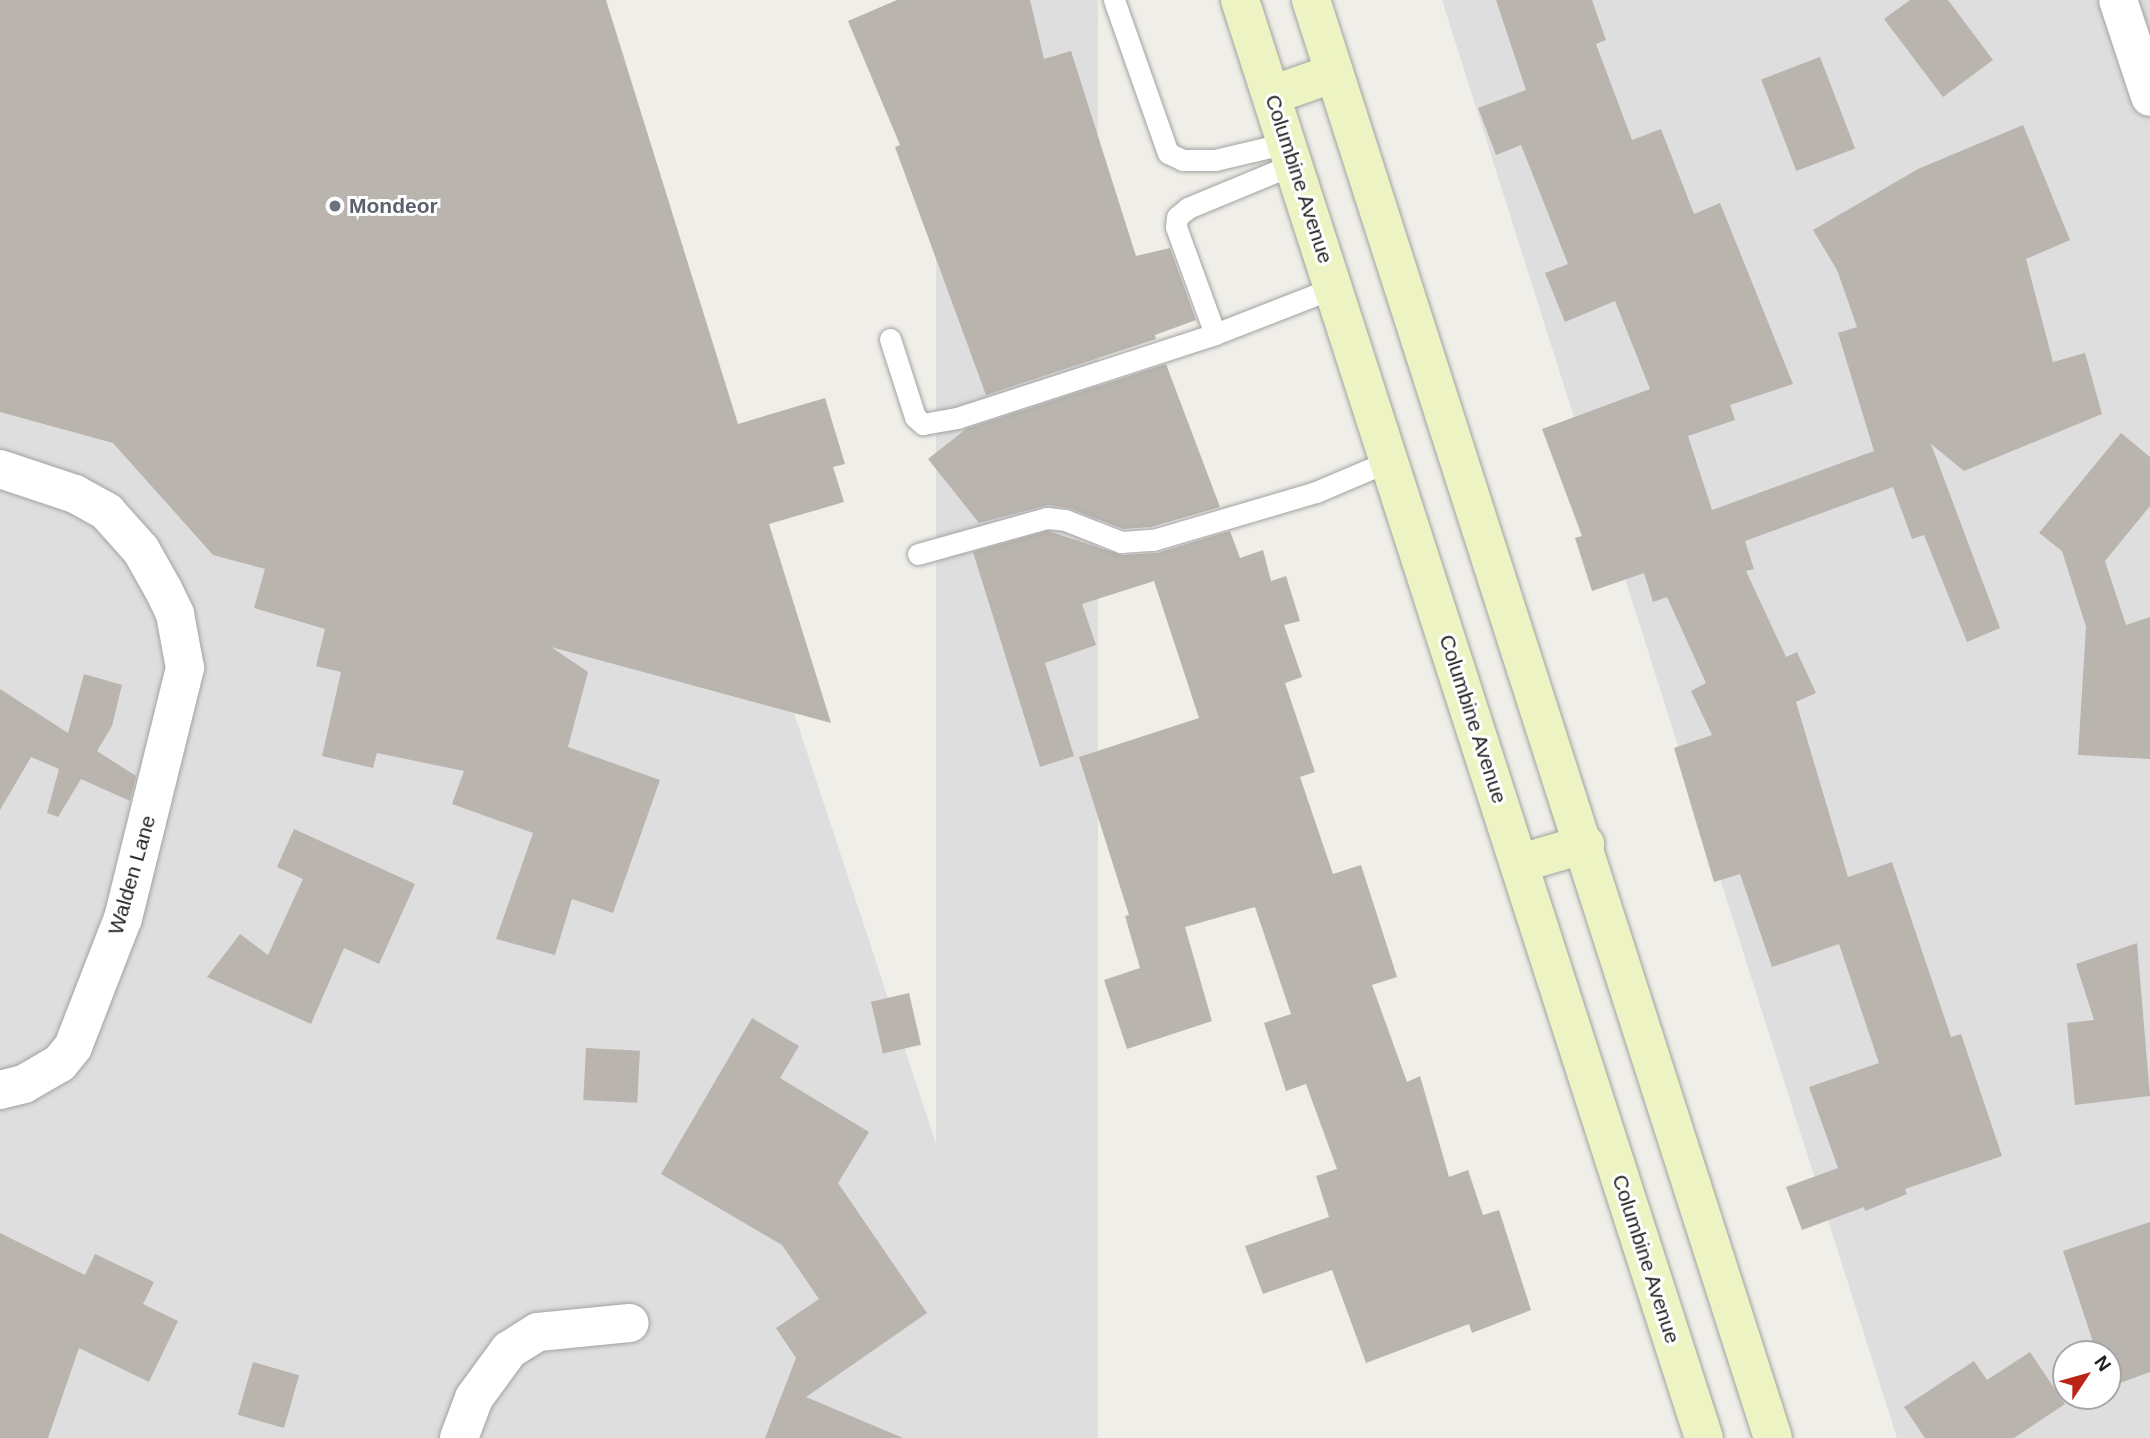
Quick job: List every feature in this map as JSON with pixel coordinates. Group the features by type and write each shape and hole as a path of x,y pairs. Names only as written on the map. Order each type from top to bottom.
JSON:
{"main road":[{"name":"Columbine Avenue","path":"1240,0 1521,863 1704,1438"},
{"path":"1311,0 1585,844 1773,1438"},
{"path":"1272,95 1334,74"},
{"path":"1521,863 1585,844"}],"street":[{"path":"2119,0 2150,97"},
{"name":"Walden Lane","path":"0,469 75,494 107,512 141,550 175,614 184,668 182,693 123,918 73,1047 60,1063 24,1084 0,1090"},
{"path":"459,1438 474,1398 509,1350 538,1332 630,1323"}],"lane":[{"path":"1114,0 1168,153 1183,160 1215,160 1290,153"},
{"path":"1215,334 1176,226 1177,217 1290,153"},
{"path":"890,339 917,421 935,423 1215,334 1333,288"},
{"path":"918,554 1047,518 1065,520 1121,542 1153,540 1317,492 1389,461"}],"shaded area":[{"path":"0,0 559,0 1033,1438 0,1438"},
{"path":"936,0 1098,0 1098,1438 936,1438"},
{"path":"1442,0 2150,0 2150,1438 1897,1438"}],"building":[{"name":"Mondeor","path":"0,0 606,0 738,424 825,398 845,464 833,467 844,502 769,524 831,723 551,647 588,672 568,747 660,780 613,913 572,899 555,955 496,939 533,833 452,804 464,771 377,753 373,768 322,756 341,672 316,666 325,629 254,608 265,569 213,555 113,443 0,412"},
{"path":"897,0 1030,0 1044,59 1071,51 1136,256 1170,248 1196,320 1155,335 1156,339 986,395 895,147 900,145 848,21"},
{"path":"1496,0 1592,0 1606,40 1596,44 1632,140 1661,129 1694,214 1720,203 1793,384 1730,405 1735,420 1688,436 1712,510 1874,451 1838,333 1857,327 1837,270 1813,230 1918,169 2023,125 2070,240 2026,259 2053,362 2085,353 2102,414 1964,471 1931,444 2000,628 1967,642 1924,535 1912,539 1893,487 1745,541 1754,569 1746,571 1786,657 1797,652 1816,693 1796,702 1848,877 1892,862 1951,1037 1961,1034 2002,1156 1905,1189 1907,1194 1865,1211 1864,1207 1802,1230 1786,1187 1838,1168 1809,1087 1879,1063 1839,944 1772,967 1740,874 1714,882 1674,748 1712,735 1691,691 1706,683 1667,597 1653,602 1644,573 1592,591 1575,538 1582,536 1542,429 1650,389 1615,301 1565,322 1545,273 1568,264 1521,145 1496,155 1478,108 1526,90"},
{"path":"1910,0 1948,0 1993,60 1943,97 1884,19"},
{"path":"1820,57 1855,148 1796,171 1761,80"},
{"path":"1166,364 1220,507 1151,527 1123,529 1069,508 1048,505 979,523 928,459 966,429"},
{"path":"2121,433 2150,457 2150,506 2105,561 2126,625 2150,617 2150,759 2078,755 2086,627 2062,551 2039,533"},
{"path":"1048,531 1122,555 1157,553 1230,531 1240,558 1263,550 1271,581 1286,576 1300,621 1284,625 1302,677 1285,683 1315,772 1300,777 1333,874 1361,865 1397,977 1372,985 1407,1082 1420,1076 1449,1177 1468,1170 1483,1215 1499,1210 1531,1310 1472,1333 1469,1324 1366,1363 1332,1270 1263,1294 1245,1246 1329,1217 1316,1176 1337,1169 1306,1084 1286,1091 1264,1023 1291,1014 1255,907 1185,927 1212,1021 1127,1049 1104,980 1140,968 1125,916 1129,915 1079,757 1199,718 1154,581 1082,604 1096,645 1045,663 1074,756 1040,767 973,552"},
{"path":"84,674 122,685 112,726 97,751 136,776 130,801 81,779 58,817 47,813 59,769 31,757 0,810 0,689 68,733"},
{"path":"294,829 415,884 379,964 344,948 311,1024 207,977 240,934 268,955 303,879 277,867"},
{"path":"2137,943 2150,1096 2075,1105 2067,1023 2094,1020 2076,964"},
{"path":"909,993 921,1045 883,1053 871,1002"},
{"path":"752,1018 799,1046 780,1078 869,1132 838,1183 927,1313 806,1397 903,1438 765,1438 796,1358 776,1328 819,1299 782,1245 661,1174"},
{"path":"586,1048 640,1051 637,1103 583,1100"},
{"path":"2150,1222 2150,1372 2122,1382 2122,1340 2092,1340 2063,1251"},
{"path":"0,1233 85,1275 95,1254 154,1282 143,1304 178,1321 149,1382 79,1348 48,1438 0,1438"},
{"path":"2030,1352 2052,1385 2052,1410 2056,1410 2014,1438 1925,1438 1904,1407 1974,1361 1987,1380"},
{"path":"253,1362 299,1375 284,1428 238,1415"}],"place":[{"name":"Mondeor","path":"335,206"}]}
